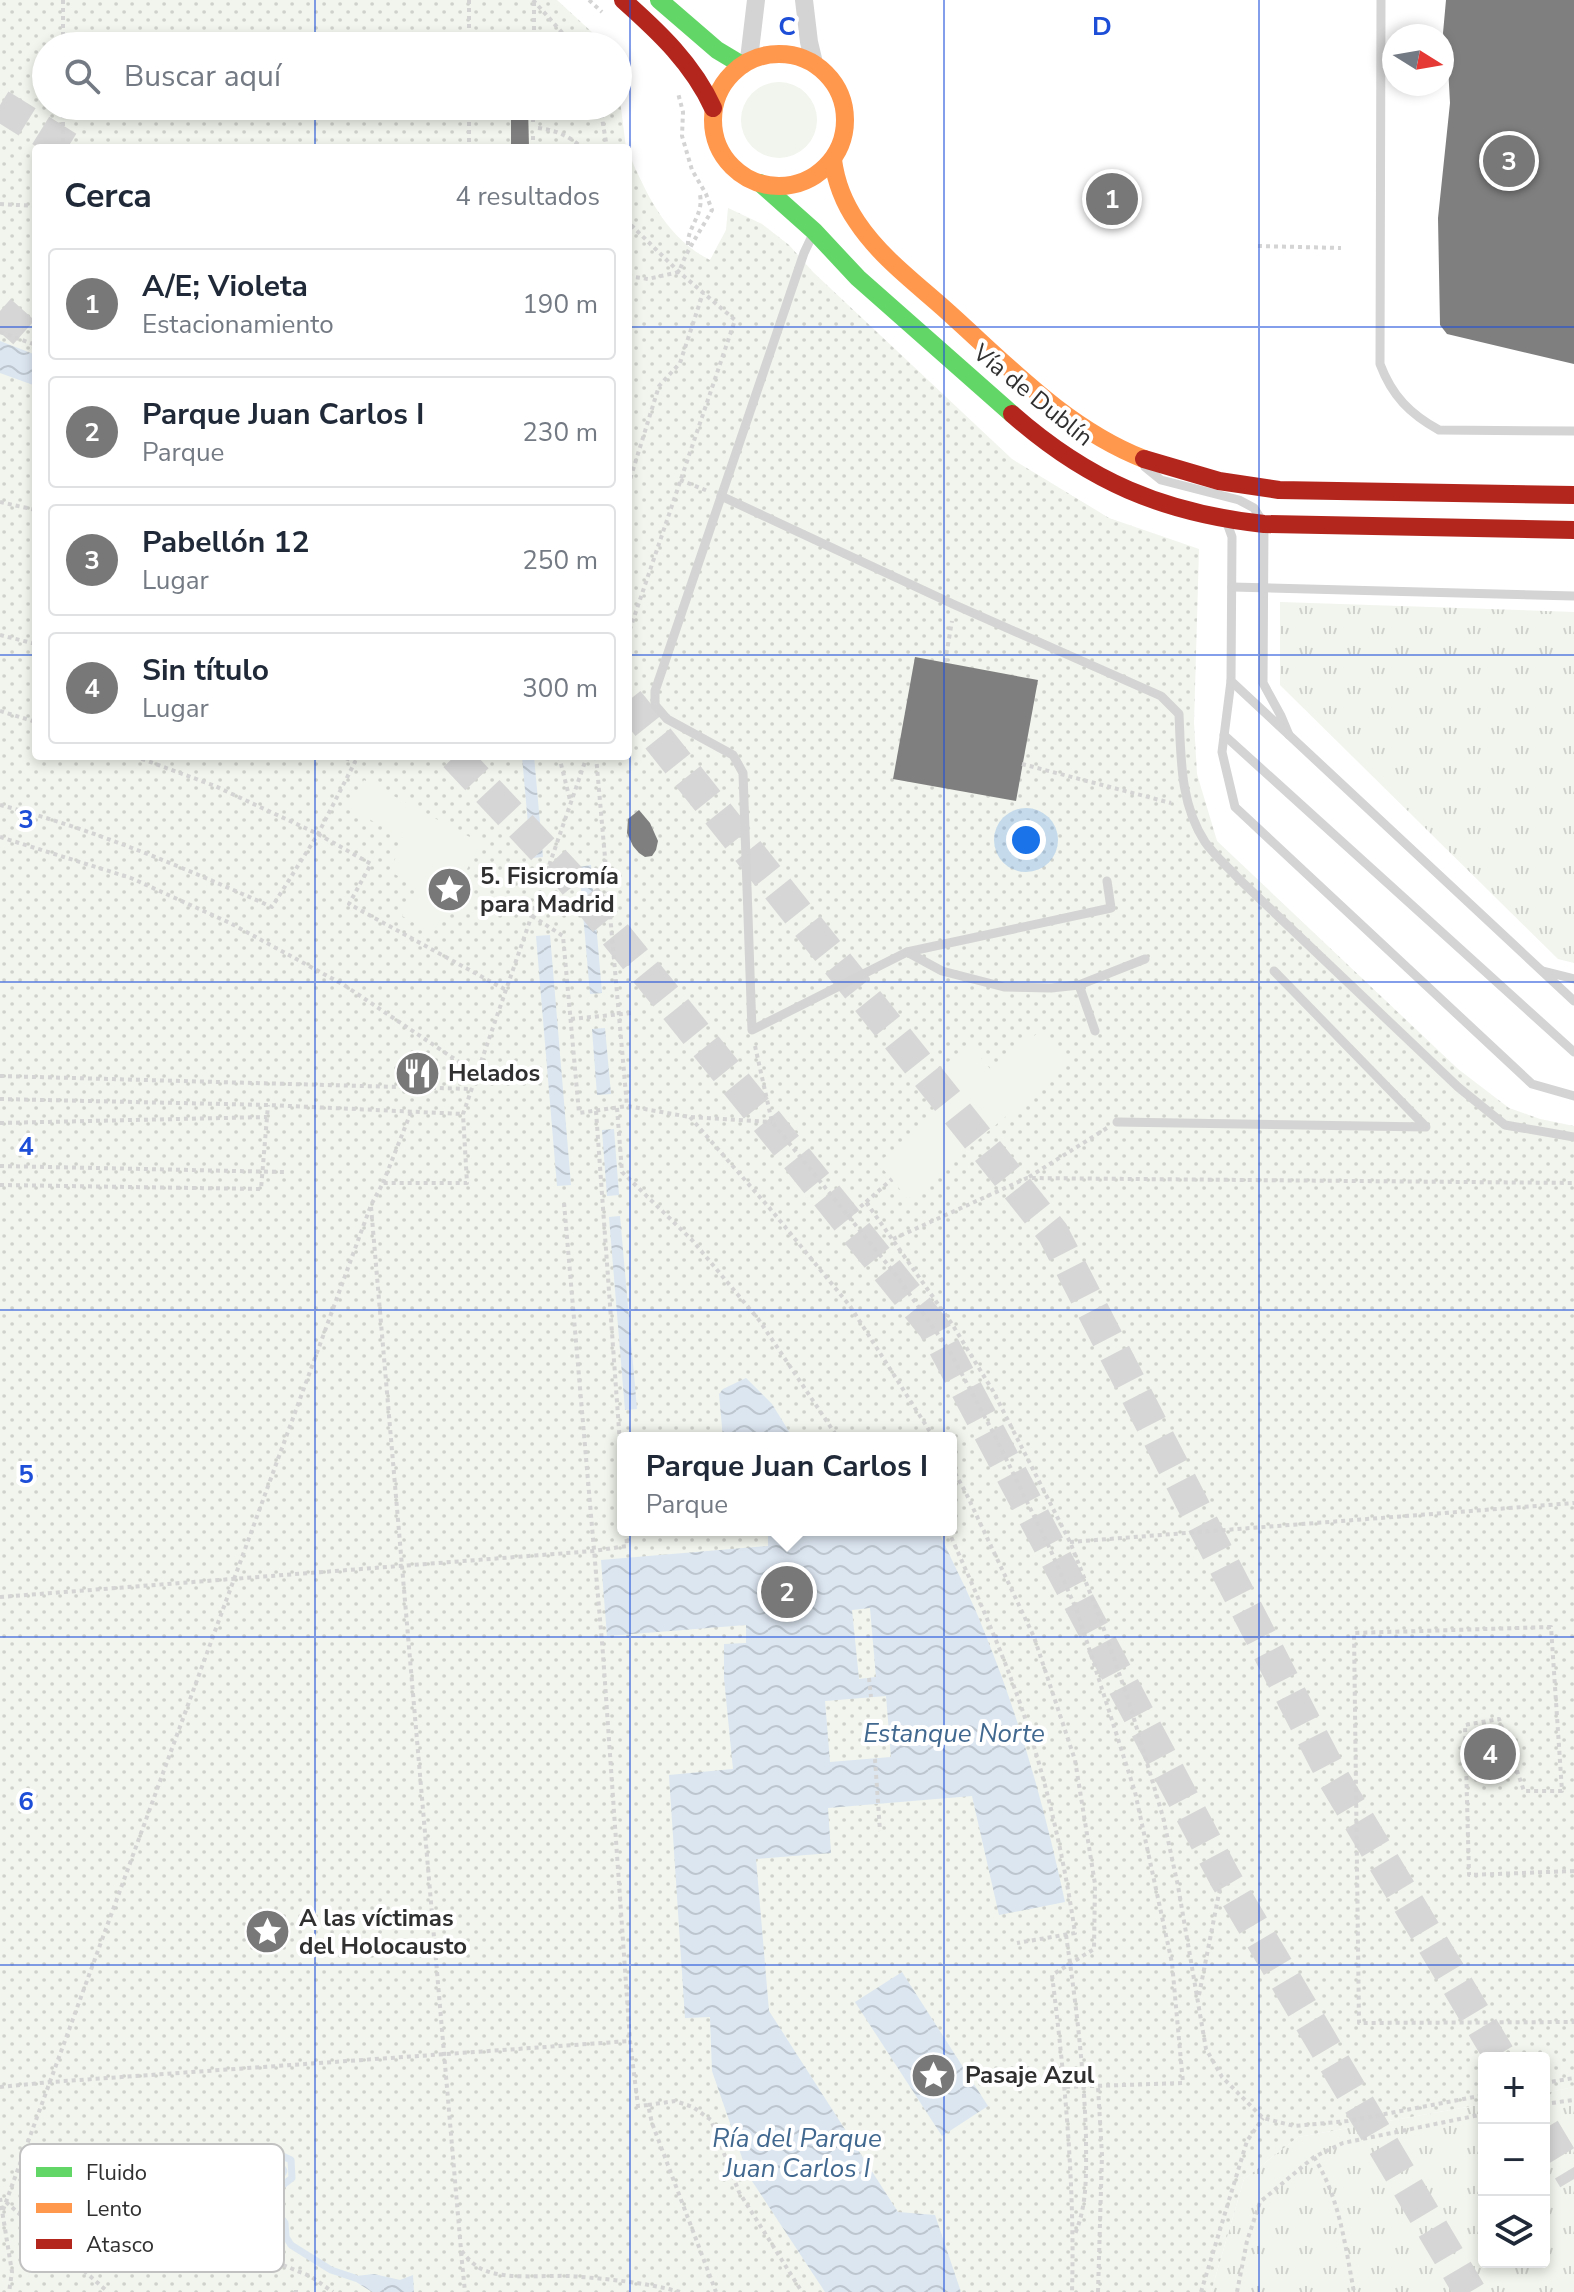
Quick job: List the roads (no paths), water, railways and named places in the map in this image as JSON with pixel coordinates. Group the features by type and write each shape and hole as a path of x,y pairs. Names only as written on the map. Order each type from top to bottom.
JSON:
{"street":[{"path":"623,0 664,37 700,82 713,108"},
{"path":"659,0 717,50 745,62"},
{"path":"745,62 756,0"},
{"path":"804,0 814,63"},
{"path":"771,54 790,55 814,63 837,89 843,108 844,129 833,160 823,169 798,183 782,186 760,183 741,174 727,160 717,142 713,108 723,84 745,62 771,54"},
{"name":"Vía de Dublín","path":"833,160 834,177 843,201 866,236 883,254 1059,412 1095,435 1141,458 1219,481 1279,490 1574,495"},
{"name":"Vía de Dublín","path":"760,183 814,231 858,278 1037,436 1120,487 1161,504 1226,520 1264,524 1574,530"}],"lane":[{"path":"1381,0 1380,364 1388,384 1403,406 1421,421 1439,430 1574,431"},
{"path":"814,231 655,691 655,705 667,719 733,755 743,773 752,1030 907,952 1111,908 1107,881"},
{"path":"1141,458 1146,469 1161,480 1239,500 1254,508 1264,524 1263,683 1289,735"},
{"path":"721,496 955,605 1161,696 1179,714 1182,774 1189,807 1206,843 1239,879 1458,1087 1505,1125 1574,1137"},
{"path":"1226,520 1232,537 1231,681 1222,752 1235,807 1532,1084 1574,1096"},
{"path":"1232,587 1574,596"},
{"path":"1231,681 1574,1001"},
{"path":"1224,735 1574,1052"},
{"path":"907,952 942,971 1004,987 1079,985 1145,959"},
{"path":"1539,970 1574,979"},
{"path":"1117,1122 1426,1127 1274,971"},
{"path":"1079,985 1095,1031"}],"water":[{"path":"0,341 32,353 32,385 0,373"},
{"path":"522,760 534,760 543,857 531,858"},
{"path":"591,865 602,993 590,994 579,867"},
{"path":"550,935 571,1185 557,1186 536,936"},
{"path":"605,1028 611,1094 597,1095 592,1029"},
{"path":"614,1129 619,1195 607,1196 602,1130"},
{"path":"620,1216 637,1409 625,1410 609,1217"},
{"path":"746,1378 772,1404 789,1432 722,1432 719,1394"},
{"name":"Estanque Norte","path":"768,1536 941,1536 997,1664 1020,1731 1065,1902 999,1915 972,1796 828,1808 831,1853 756,1859 769,2011 898,2212 935,2215 961,2292 825,2292 748,2175 712,2071 710,2017 685,2018 669,1775 733,1769 724,1678 724,1644 746,1643 746,1625 607,1636 601,1560 768,1546","holes":["870,1608 876,1677 859,1679 852,1610","886,1696 891,1757 830,1762 825,1701"]},
{"path":"902,1972 988,2106 942,2136 855,2002"},
{"path":"374,2274 400,2280 413,2275 414,2292 372,2292 353,2280 356,2276"}],"waterway":[{"path":"284,2157 291,2160 292,2178 284,2184"},
{"path":"284,2222 286,2237 291,2245 331,2270 355,2278"}],"tunnel":[{"path":"0,105 63,144"},
{"path":"0,311 32,339"},
{"path":"632,706 1053,1233 1334,1779 1497,2052"},
{"path":"459,760 569,877 934,1328 1225,1878 1470,2292"},
{"path":"1550,2139 1574,2179"}],"place":[{"name":"Pabellón 12","path":"1509,161"},
{"name":"A/E; Violeta","path":"1112,199"},
{"name":"5. Fisicromía para Madrid","path":"449,890"},
{"name":"Helados","path":"417,1073"},
{"name":"Parque Juan Carlos I","path":"787,1592"},
{"name":"Sin título","path":"1490,1754"},
{"name":"A las víctimas del Holocausto","path":"268,1932"},
{"name":"Pasaje Azul","path":"934,2075"}],"water label":[{"name":"Ría del Parque Juan Carlos I","path":"797,2153"}]}
